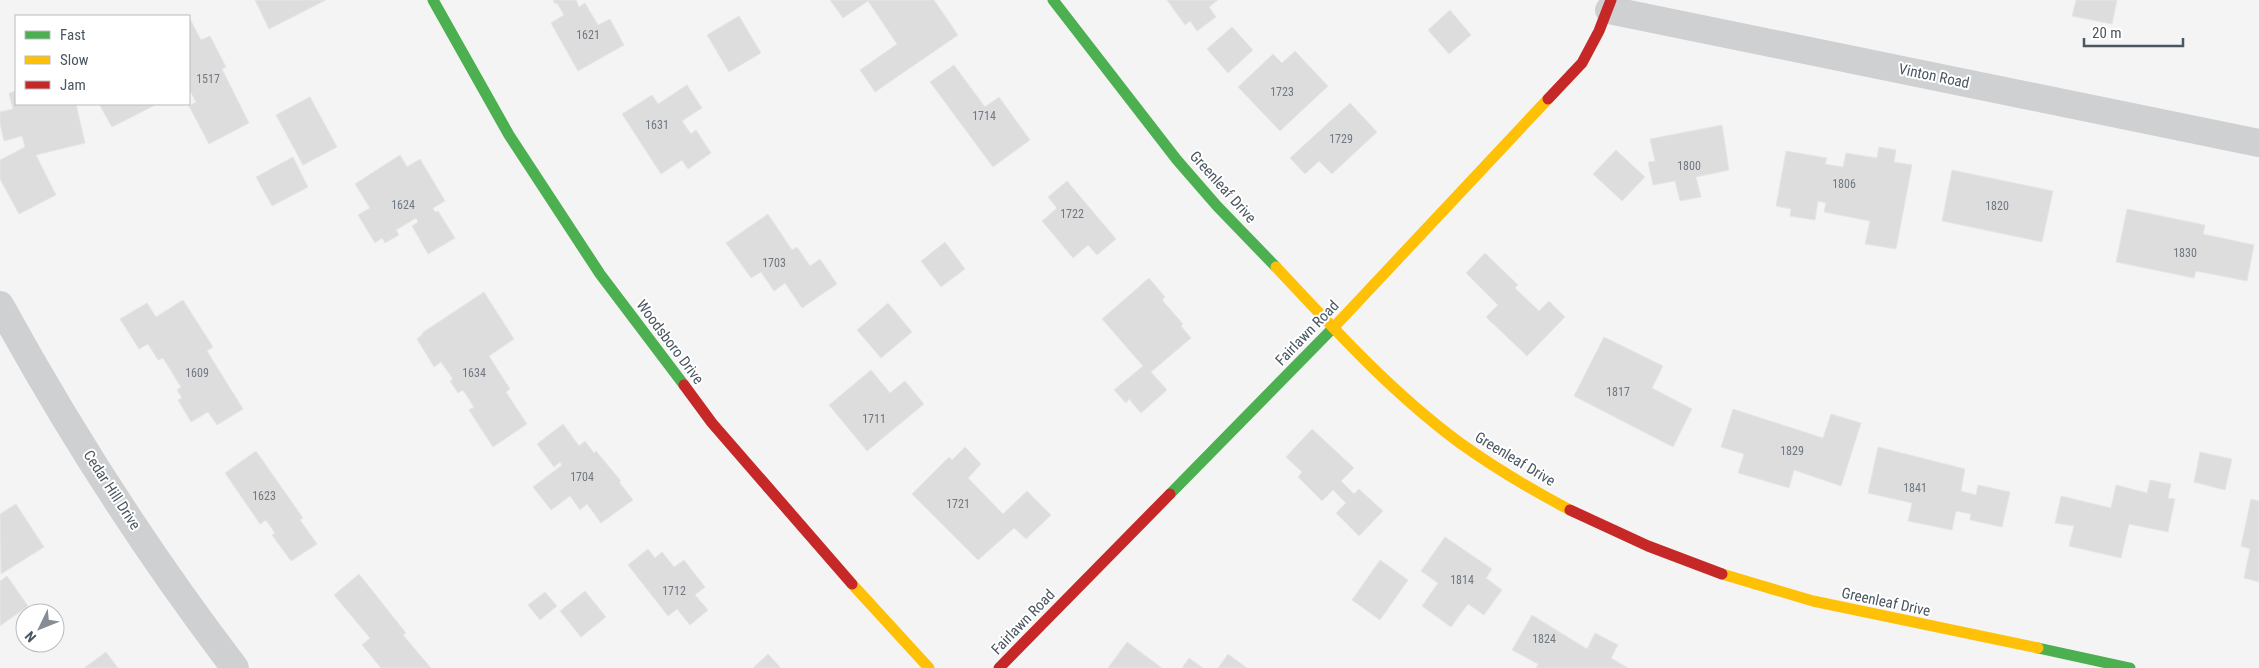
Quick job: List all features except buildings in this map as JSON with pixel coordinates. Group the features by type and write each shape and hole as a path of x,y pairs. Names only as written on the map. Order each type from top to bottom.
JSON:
{"street":[{"name":"Woodsboro Drive","path":"433,0 510,135 600,274 712,423 810,537 929,668"},
{"name":"Greenleaf Drive","path":"1053,0 1198,184 1332,327 1418,409 1462,444 1509,474 1554,500 1658,550 1714,572 1823,604 2130,668"},
{"name":"Fairlawn Road","path":"999,668 1373,286 1582,63 1610,5"},
{"name":"Vinton Road","path":"1610,5 2259,143"},
{"name":"Cedar Hill Drive","path":"0,305 89,455 139,532 235,668"}],"traffic: fast":[{"path":"433,0 509,135 600,274 684,385"},
{"path":"1053,0 1177,160 1217,206 1276,267"},
{"path":"1170,494 1335,326"},
{"path":"2038,648 2130,668"}],"traffic: slow":[{"path":"1335,326 1548,99"},
{"path":"1276,267 1364,359 1410,403 1460,443 1500,470 1570,510"},
{"path":"1722,574 1813,601 2038,648"},
{"path":"852,584 929,668"}],"traffic: jam":[{"path":"1548,99 1582,63 1599,31 1611,0"},
{"path":"684,385 712,423 852,584"},
{"path":"999,668 1170,494"},
{"path":"1570,510 1648,546 1722,574"}]}
